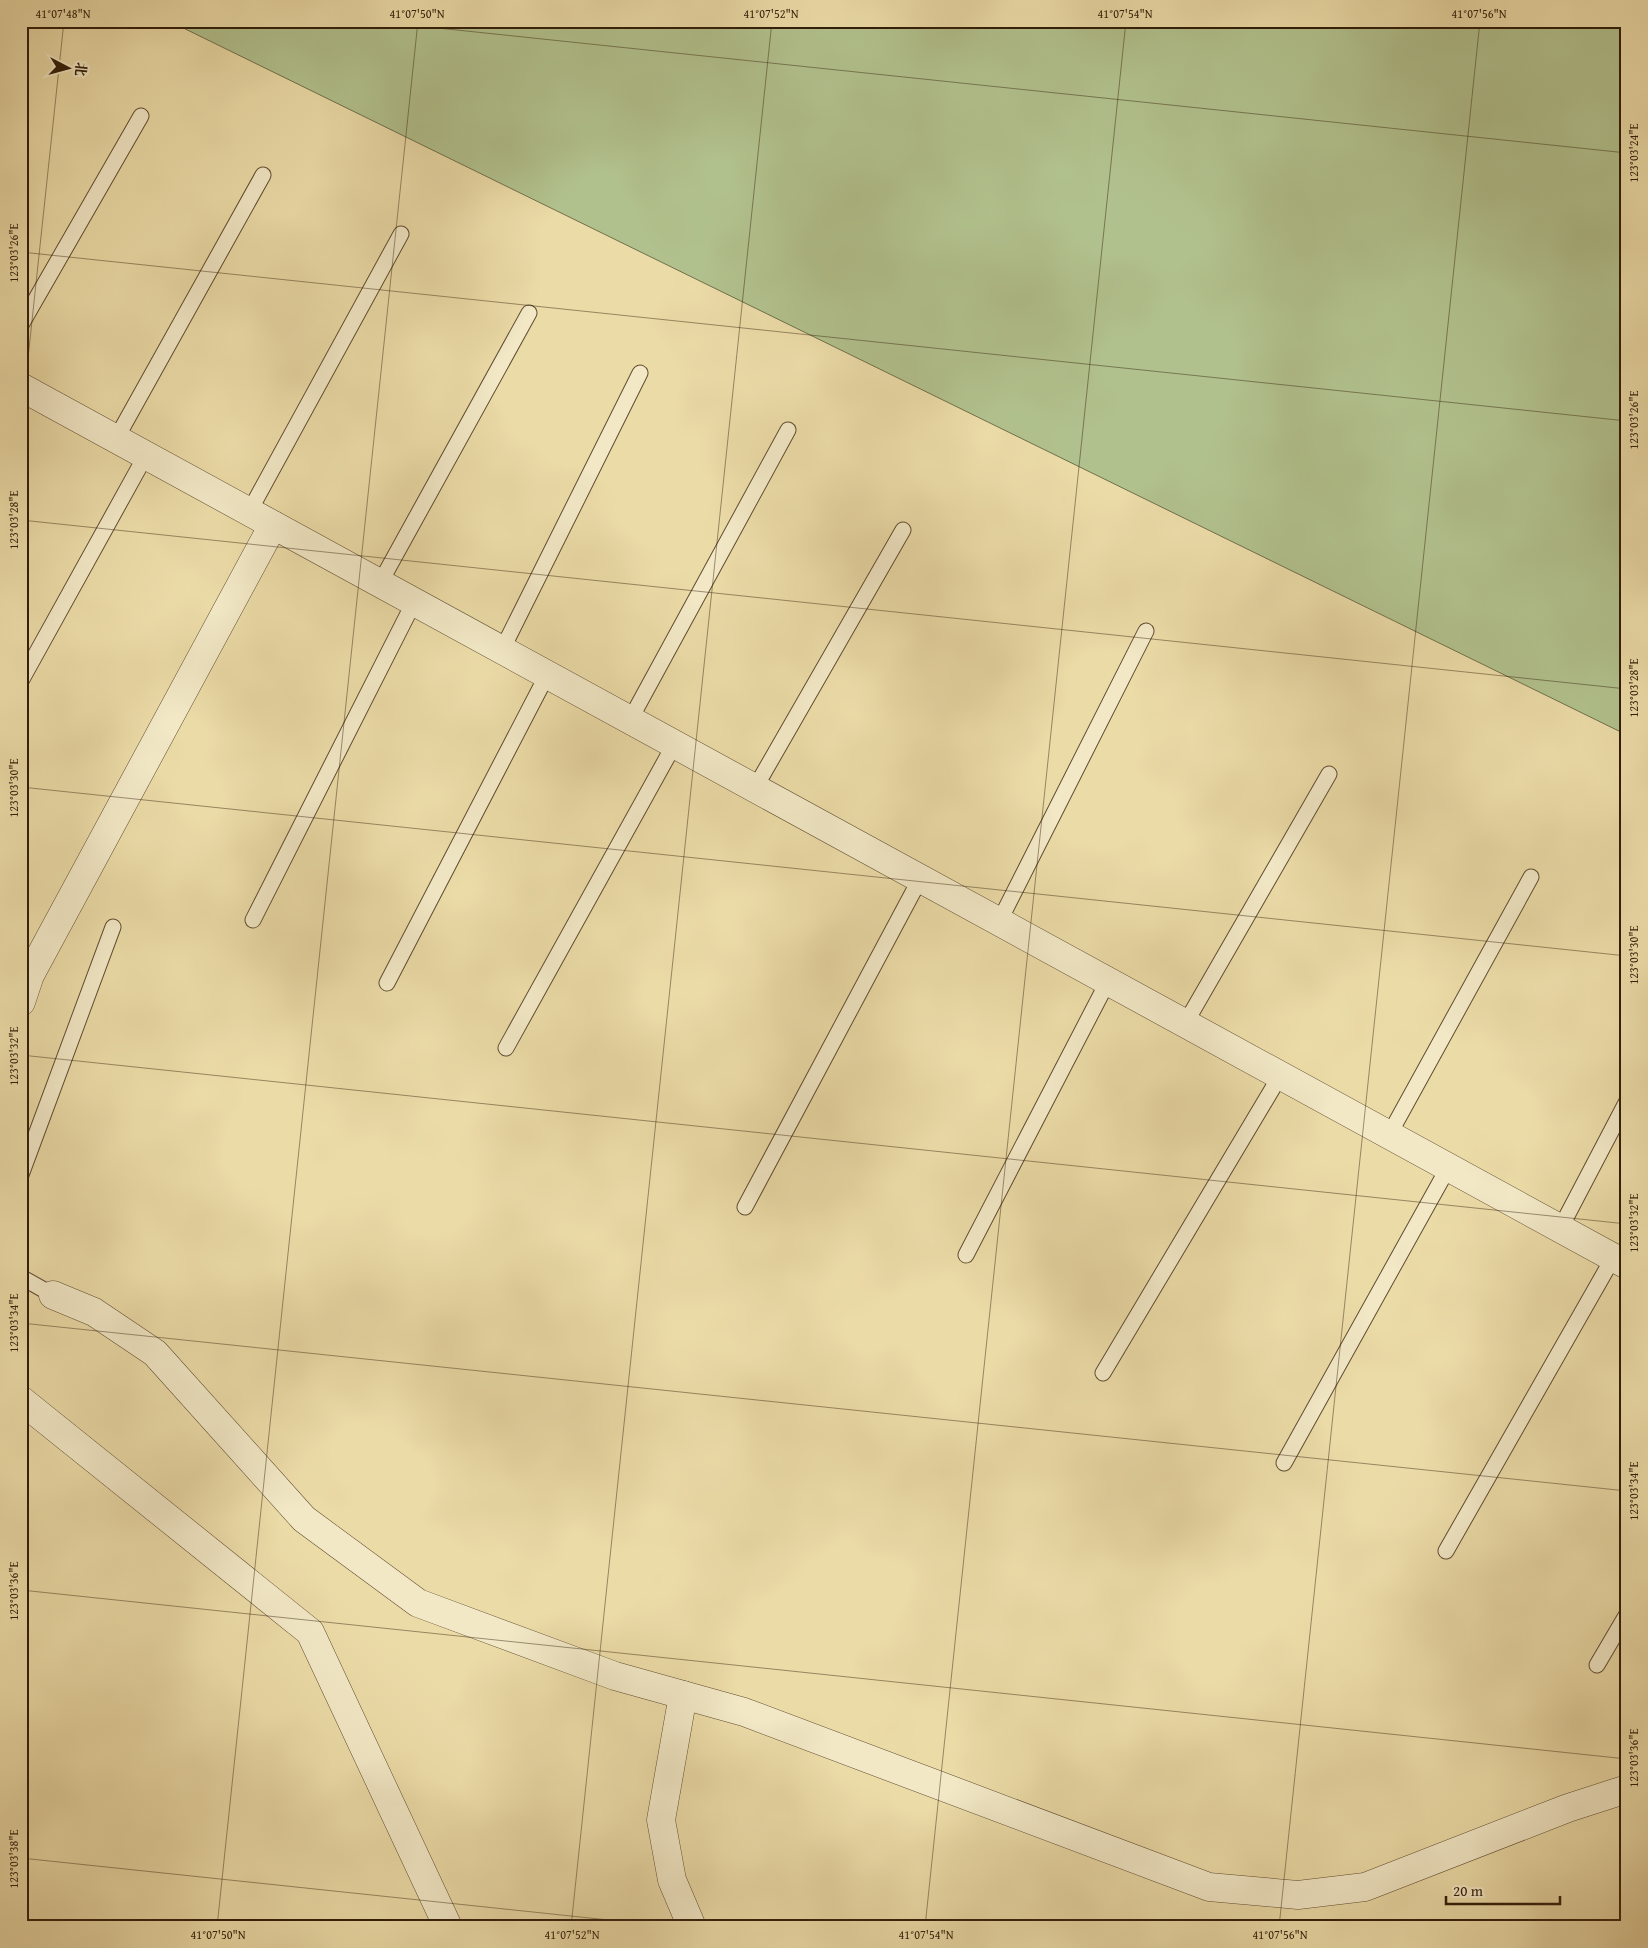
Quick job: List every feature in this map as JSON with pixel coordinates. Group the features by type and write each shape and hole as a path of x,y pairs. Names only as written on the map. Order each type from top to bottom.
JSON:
{"street":[{"path":"21,387 1620,1261"},
{"path":"21,1002 30,975 273,525"},
{"path":"53,1295 94,1312 156,1354 304,1519 418,1603 615,1676 744,1712 1209,1887 1298,1895 1365,1887 1568,1808 1627,1789"},
{"path":"21,1400 310,1632 448,1927"},
{"path":"684,1695 662,1820 672,1880 692,1927"}],"lane":[{"path":"21,325 141,116"},
{"path":"116,439 263,175"},
{"path":"249,512 401,234"},
{"path":"380,583 529,313"},
{"path":"502,650 640,373"},
{"path":"630,720 788,430"},
{"path":"21,681 146,455"},
{"path":"755,788 904,530"},
{"path":"253,920 414,602"},
{"path":"999,922 1146,631"},
{"path":"388,983 547,675"},
{"path":"506,1048 674,745"},
{"path":"1185,1024 1329,774"},
{"path":"1389,1135 1531,877"},
{"path":"745,1207 920,879"},
{"path":"21,1175 113,928"},
{"path":"966,1255 1108,981"},
{"path":"1103,1373 1280,1076"},
{"path":"1560,1229 1627,1101"},
{"path":"1284,1463 1448,1168"},
{"path":"1446,1551 1620,1261"},
{"path":"21,1277 53,1295"},
{"path":"1597,1665 1627,1614"}],"green space":[{"path":"169,21 1627,21 1627,735"}]}
